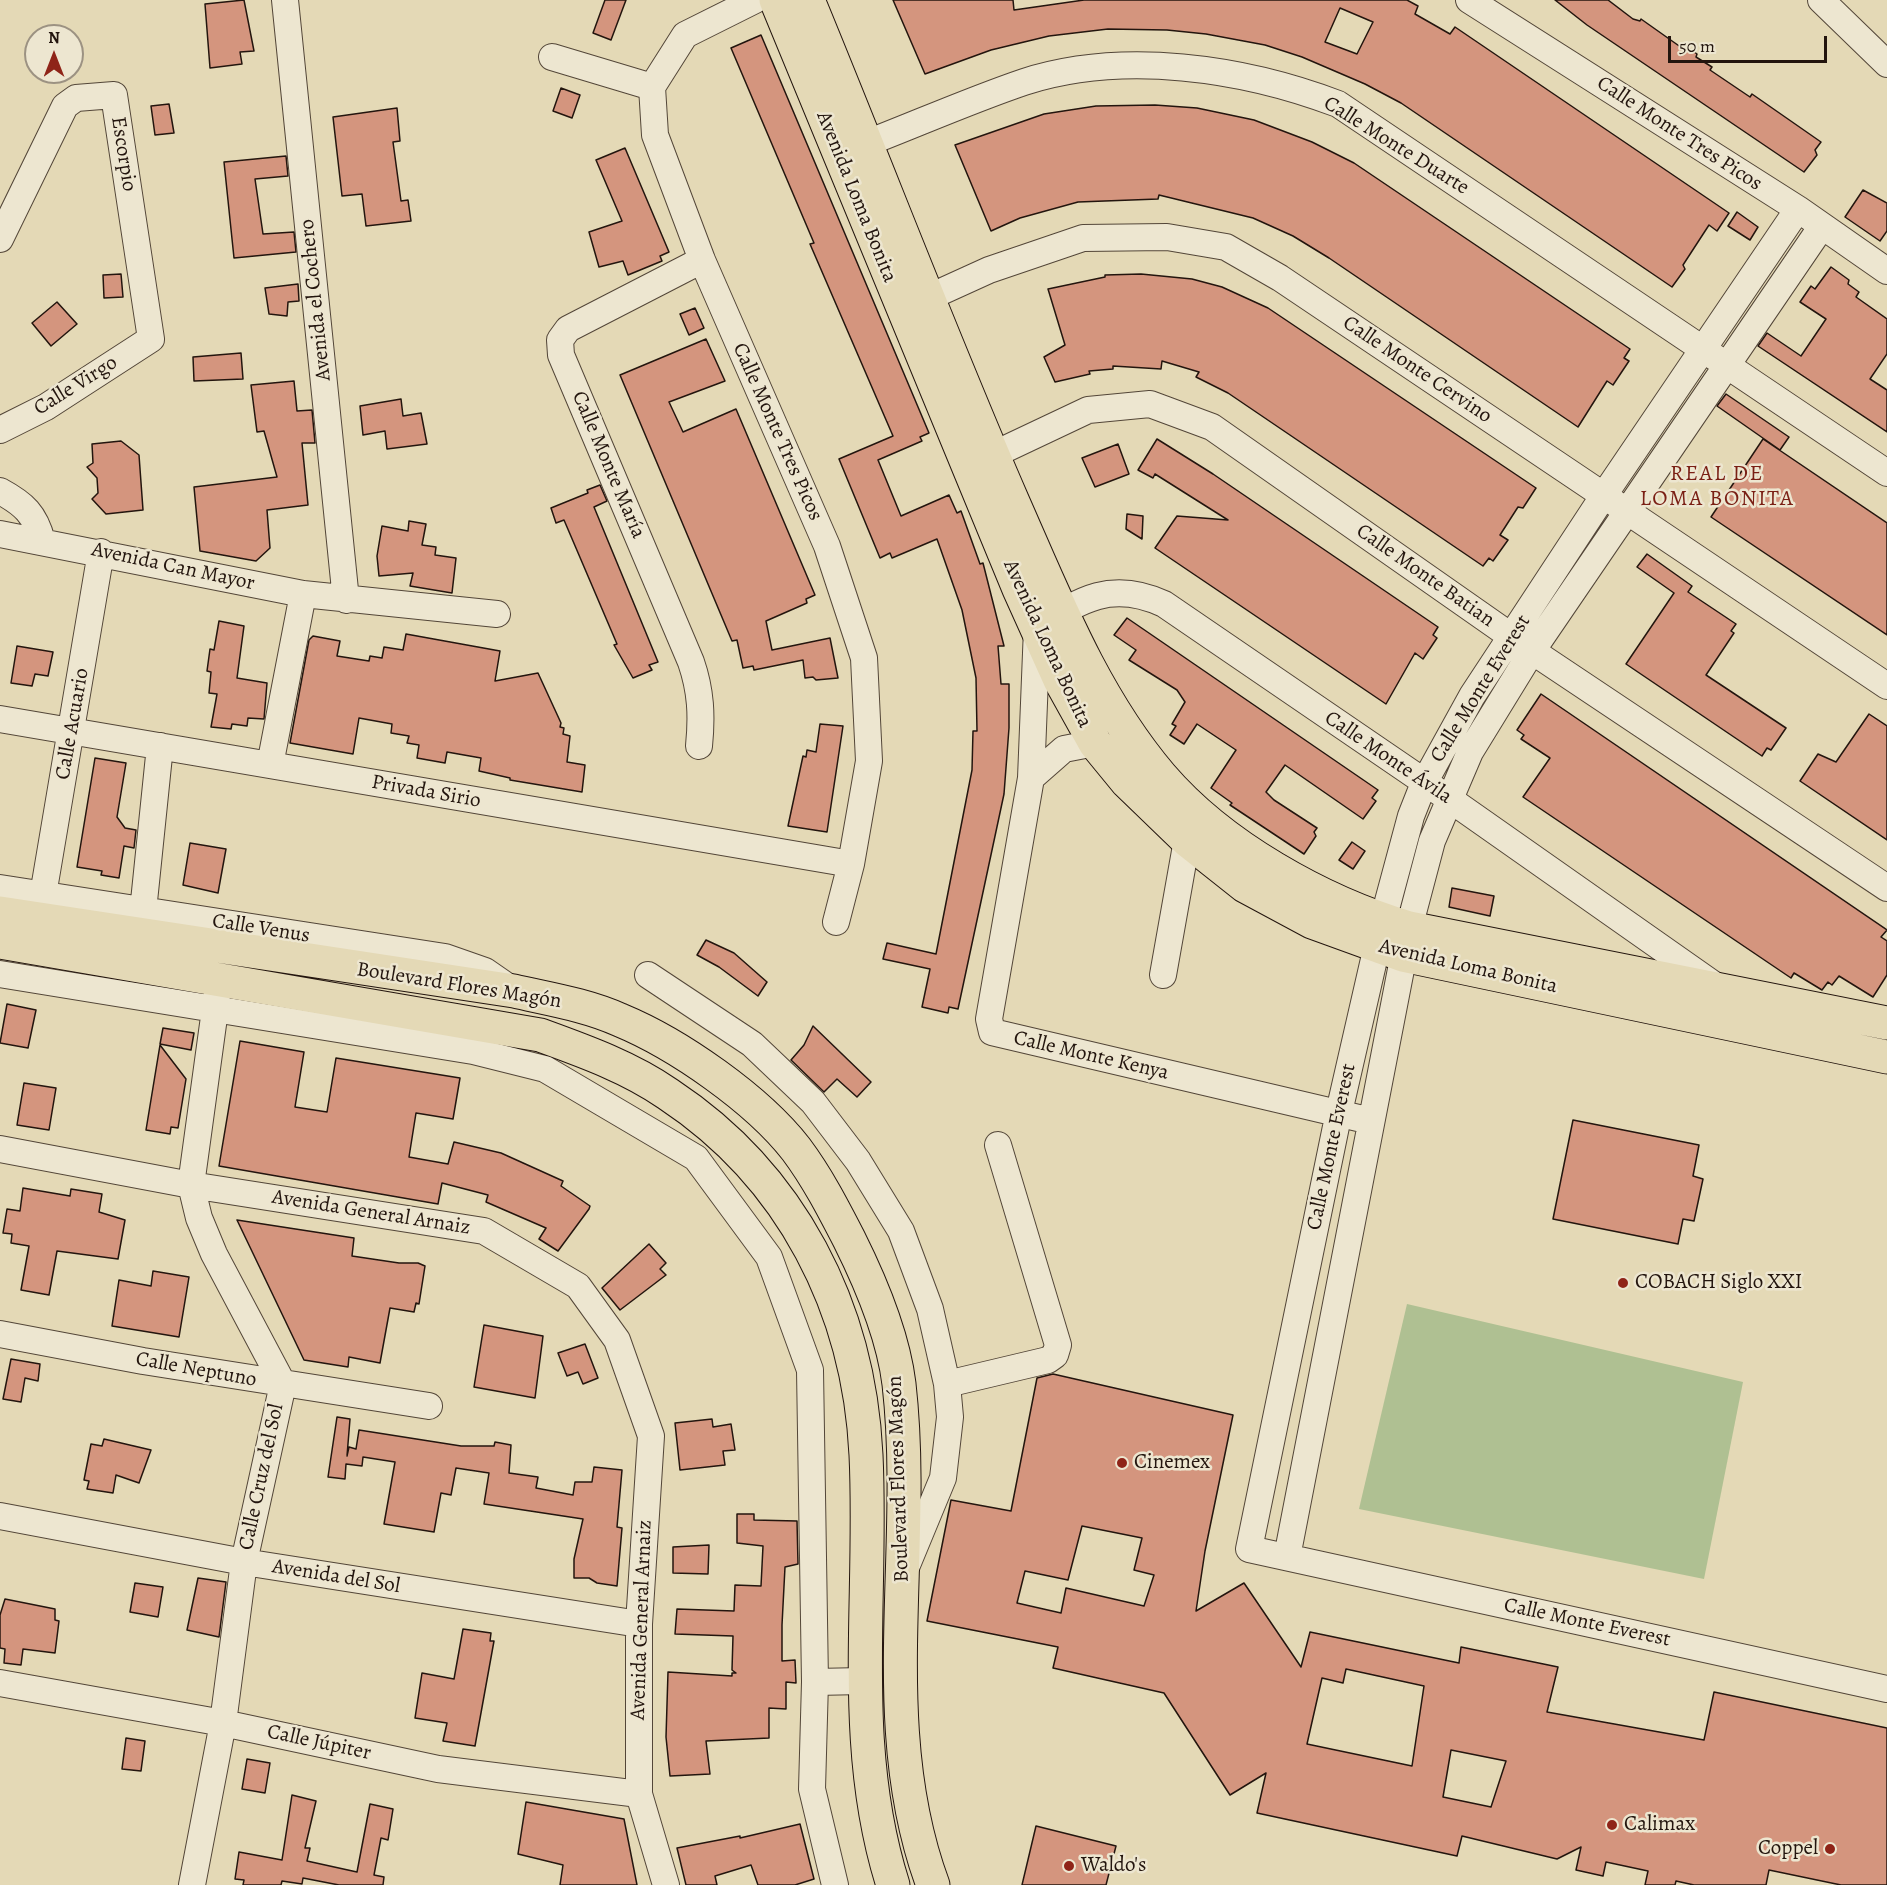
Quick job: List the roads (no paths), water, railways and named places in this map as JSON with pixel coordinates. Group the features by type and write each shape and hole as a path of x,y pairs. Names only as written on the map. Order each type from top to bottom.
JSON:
{"main road":[{"name":"Avenida Loma Bonita","path":"776,0 853,149"},
{"name":"Avenida Loma Bonita","path":"808,0 853,149 980,461 1049,620 1126,732 1163,778 1205,819 1231,840 1393,938 1887,1057"},
{"name":"Avenida Loma Bonita","path":"1049,620 1060,680 1095,743 1127,783 1186,840 1219,868 1273,902 1312,922 1393,938 1725,992 1887,1023"},
{"name":"Boulevard Flores Magón","path":"0,914 514,991 618,1019 667,1042 751,1104 795,1148 828,1198 863,1268 888,1337 899,1382 903,1574 900,1704 906,1782 913,1819 933,1885"},
{"name":"Boulevard Flores Magón","path":"0,942 217,995 540,1035 600,1057 667,1093 720,1134 764,1178 807,1239 836,1305 856,1381 866,1454 863,1681 871,1788 882,1850 893,1885"}],"street":[{"name":"Avenida el Cochero","path":"285,0 346,600"},
{"path":"552,57 652,87 685,35 755,0"},
{"name":"Calle Monte Tres Picos","path":"1469,0 1798,210 1887,271"},
{"path":"1821,0 1887,64"},
{"name":"Calle Monte Duarte","path":"853,149 1026,82 1073,72 1118,67 1171,66 1221,71 1261,79 1338,104 1729,364 1887,473"},
{"name":"Calle Monte Tres Picos","path":"652,87 655,135 702,260 827,546 864,658 869,761 851,864 836,922"},
{"name":"Escorpio","path":"0,238 65,106 76,98 114,95 151,339"},
{"name":"Calle Monte Everest","path":"1798,210 1604,495 1522,644 1448,798 1393,938 1339,1112 1249,1549 1887,1689"},
{"name":"Calle Monte Everest","path":"1287,1557 1371,1121 1393,938 1411,816 1424,783 1472,696 1522,644 1627,511 1822,226"},
{"name":"Calle Monte Cervino","path":"915,304 989,270 1083,238 1167,237 1226,247 1280,278 1887,686"},
{"name":"Calle Monte María","path":"699,746 702,713 699,687 691,662 561,355 560,340 568,329 702,260"},
{"name":"Calle Virgo","path":"0,430 46,407 151,339"},
{"name":"Calle Monte Batian","path":"980,461 1088,410 1150,404 1212,427 1522,644 1887,888"},
{"path":"0,491 21,502 30,511 37,523 42,541"},
{"name":"Avenida Can Mayor","path":"0,534 101,552 174,570 303,594 497,614"},
{"name":"Calle Acuario","path":"43,896 101,552"},
{"name":"Calle Monte Ávila","path":"1049,620 1090,597 1113,592 1131,593 1164,604 1448,798 1725,992"},
{"path":"270,765 303,594"},
{"name":"Calle Monte Kenya","path":"1049,620 1031,778 989,1019 992,1032 1371,1121"},
{"name":"Privada Sirio","path":"0,719 851,864"},
{"path":"1031,778 1064,749 1095,743"},
{"path":"143,911 160,747"},
{"path":"1163,975 1186,840"},
{"name":"Calle Venus","path":"0,888 445,957 485,971 514,991"},
{"path":"0,974 217,995 474,1051 545,1069 696,1158 769,1257 810,1370 815,1682 812,1789 835,1885"},
{"path":"648,975 752,1044 813,1102 858,1161 901,1231 930,1309 947,1384 950,1417 943,1478 903,1574"},
{"name":"Calle Cruz del Sol","path":"192,1885 223,1723 244,1562 283,1384 214,1254 199,1218 191,1185 217,995"},
{"path":"947,1384 1048,1360 1055,1355 1058,1345 998,1145"},
{"name":"Avenida General Arnaiz","path":"0,1149 191,1185 484,1231 578,1286 617,1340 651,1436 639,1624 639,1794 666,1885"},
{"name":"Calle Neptuno","path":"0,1334 283,1384 429,1406"},
{"name":"Avenida del Sol","path":"0,1516 244,1562 639,1624"},
{"path":"815,1682 863,1681"},
{"name":"Calle Júpiter","path":"0,1683 223,1723 438,1768 639,1794"}],"place":[{"name":"COBACH Siglo XXI","path":"1623,1283"},
{"name":"Cinemex","path":"1122,1463"},
{"name":"Calimax","path":"1612,1825"},
{"name":"Coppel","path":"1830,1849"},
{"name":"Waldo's","path":"1069,1866"}],"district":[{"name":"REAL DE LOMA BONITA","path":"1717,488"}]}
